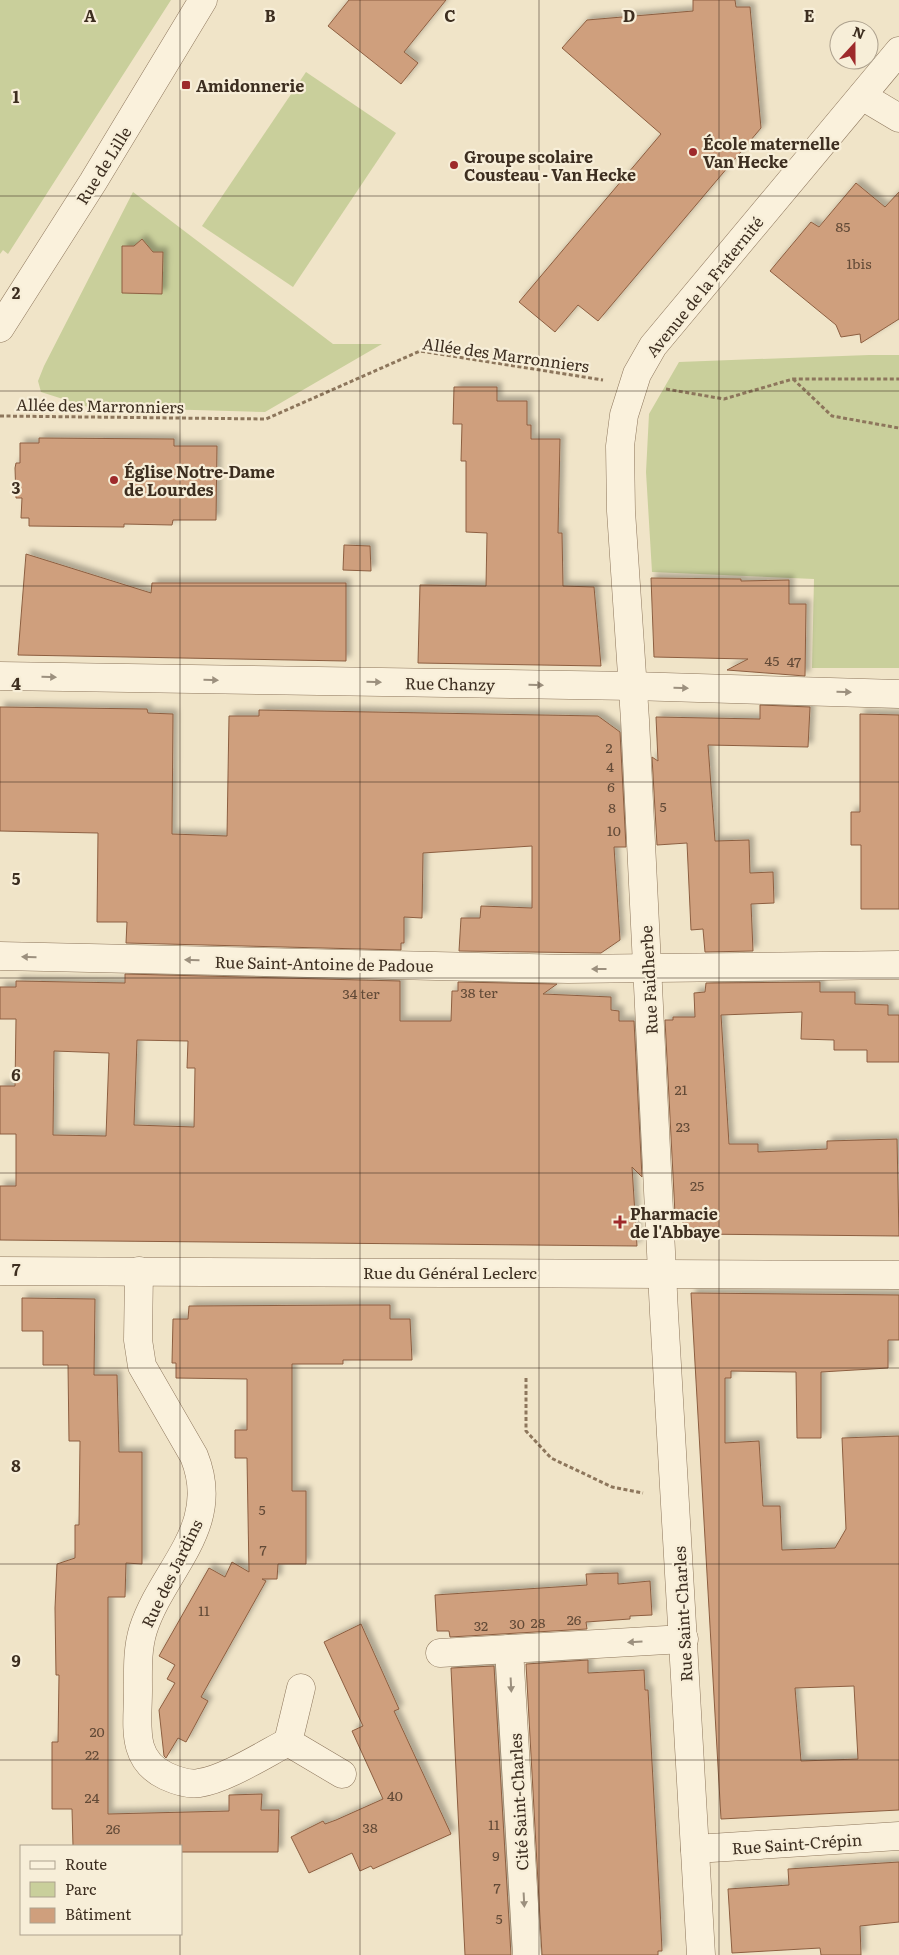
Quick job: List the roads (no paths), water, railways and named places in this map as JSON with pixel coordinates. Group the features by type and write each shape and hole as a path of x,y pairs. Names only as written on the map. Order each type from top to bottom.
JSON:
{"street":[{"name":"Rue de Lille","path":"0,328 93,182 203,0"},
{"name":"Avenue de la Fraternité","path":"632,686 620,472 622,430 633,384 647,354 660,336 899,51"},
{"path":"862,96 899,118"},
{"name":"Rue Chanzy","path":"0,676 632,686 899,694"},
{"name":"Rue Faidherbe","path":"632,686 648,969 662,1274"},
{"name":"Rue Saint-Antoine de Padoue","path":"0,956 568,969 899,965"},
{"name":"Rue du Général Leclerc","path":"0,1271 899,1275"},
{"name":"Rue des Jardins","path":"139,1271 138,1340 142,1366 194,1456 200,1472 203,1490 201,1511 195,1530 147,1619 141,1637 138,1734 140,1751 148,1765 156,1771 174,1780 192,1784 216,1778 288,1742"},
{"name":"Rue Saint-Charles","path":"662,1274 701,1955"},
{"path":"440,1653 684,1639"},
{"name":"Cité Saint-Charles","path":"509,1649 528,1955"},
{"path":"301,1688 288,1742 342,1774"},
{"name":"Rue Saint-Crépin","path":"695,1849 899,1836"}],"place":[{"name":"Amidonnerie","path":"186,85"},
{"name":"École maternelle Van Hecke","path":"693,152"},
{"name":"Groupe scolaire Cousteau - Van Hecke","path":"454,165"},
{"name":"Église Notre-Dame de Lourdes","path":"114,480"},
{"name":"Pharmacie de l'Abbaye","path":"620,1222"}]}
